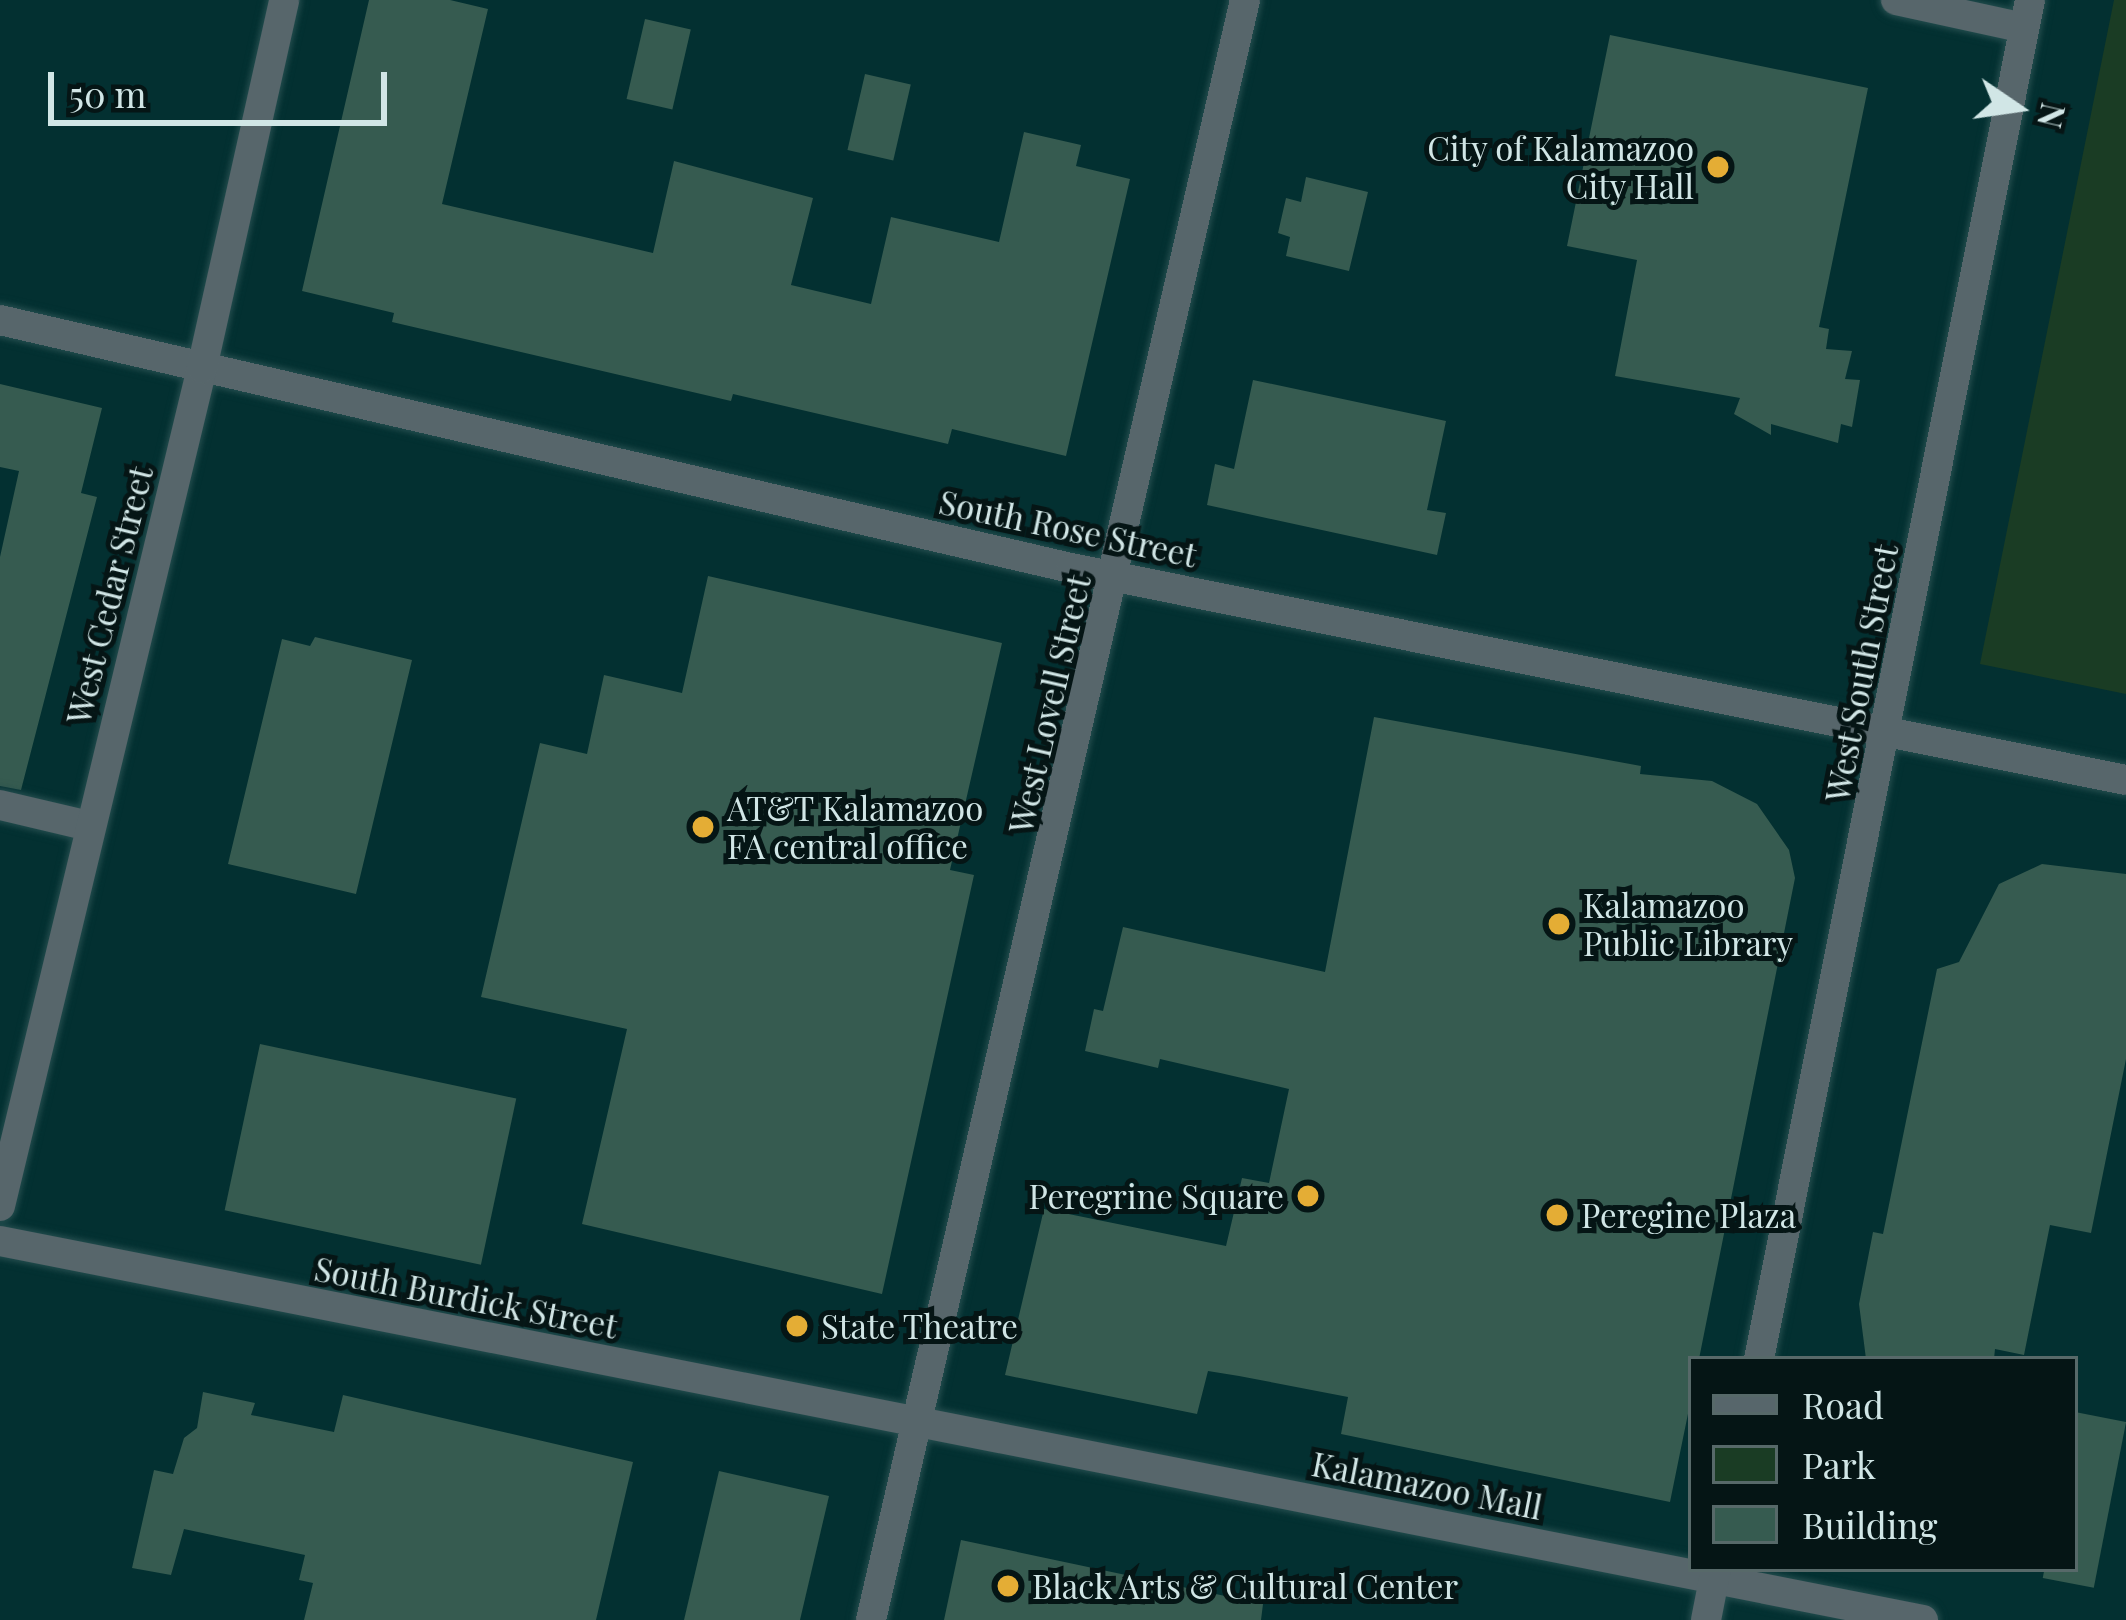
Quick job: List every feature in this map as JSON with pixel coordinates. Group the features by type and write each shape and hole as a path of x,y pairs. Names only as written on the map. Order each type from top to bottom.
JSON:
{"street":[{"name":"West Cedar Street","path":"0,1206 202,368 284,0"},
{"name":"West Lovell Street","path":"871,1620 1246,0"},
{"path":"1896,0 2027,14"},
{"name":"West South Street","path":"1760,1356 2027,14"},
{"name":"South Rose Street","path":"0,320 1116,576 2126,780"},
{"path":"0,805 88,826"},
{"name":"South Burdick Street","path":"0,1241 917,1423"},
{"name":"Kalamazoo Mall","path":"917,1423 1688,1568"},
{"path":"1706,1620 1715,1573"},
{"name":"Kalamazoo Mall","path":"1715,1573 1923,1620"}],"green space":[{"path":"2114,0 2126,0 2126,694 1980,664"}],"building":[{"path":"369,0 450,0 488,9 442,204 653,253 674,161 813,198 791,285 871,304 891,217 999,242 1024,132 1081,145 1076,166 1130,179 1066,456 952,429 948,444 733,394 731,401 392,322 394,313 302,291"},
{"path":"645,19 691,30 672,109 627,99"},
{"name":"City of Kalamazoo City Hall","path":"1610,35 1868,88 1819,327 1829,329 1826,349 1852,351 1845,379 1860,380 1852,427 1841,424 1838,443 1771,424 1771,435 1734,414 1740,398 1615,376 1637,260 1567,246"},
{"path":"865,74 911,85 893,161 847,150"},
{"path":"1306,177 1368,192 1349,271 1286,256 1290,237 1278,233 1286,198 1301,202"},
{"path":"1253,380 1446,421 1427,510 1446,513 1437,555 1207,505 1215,464 1234,469"},
{"path":"0,384 102,408 81,493 97,497 21,790 0,786 0,557 19,471 0,467"},
{"name":"AT&T Kalamazoo FA central office","path":"708,576 1002,643 950,870 974,875 882,1294 582,1224 627,1029 481,997 540,743 587,754 604,675 682,693"},
{"path":"315,637 412,660 356,894 228,864 282,639 310,646"},
{"path":"1374,717 1641,766 1640,774 1712,781 1757,804 1789,850 1795,878 1700,1356 1688,1356 1688,1414 1670,1502 1341,1434 1348,1397 1239,1376 1208,1371 1197,1414 1005,1375 1044,1209 1226,1246 1242,1178 1269,1183 1289,1089 1160,1059 1158,1068 1085,1051 1094,1009 1103,1011 1123,927 1325,972"},
{"path":"2042,864 2126,874 2126,1059 2091,1233 2050,1225 2024,1355 1995,1349 1994,1356 1866,1356 1859,1304 1873,1232 1883,1234 1937,969 1959,962 1999,884"},
{"path":"260,1044 516,1098 481,1265 225,1210"},
{"path":"203,1392 255,1403 251,1415 334,1432 343,1395 633,1462 596,1620 304,1620 313,1583 299,1580 305,1555 184,1529 171,1575 132,1568 154,1470 173,1474 184,1438 197,1428"},
{"path":"2078,1413 2126,1422 2094,1588 2043,1578 2044,1572 2078,1572"},
{"path":"719,1471 829,1496 800,1620 684,1620"},
{"path":"961,1540 1263,1604 1261,1620 944,1620"}],"place":[{"name":"City of Kalamazoo City Hall","path":"1718,167"},
{"name":"AT&T Kalamazoo FA central office","path":"703,827"},
{"name":"Kalamazoo Public Library","path":"1559,924"},
{"name":"Peregrine Square","path":"1308,1196"},
{"name":"Peregine Plaza","path":"1557,1215"},
{"name":"State Theatre","path":"797,1326"},
{"name":"Black Arts & Cultural Center","path":"1008,1586"}]}
